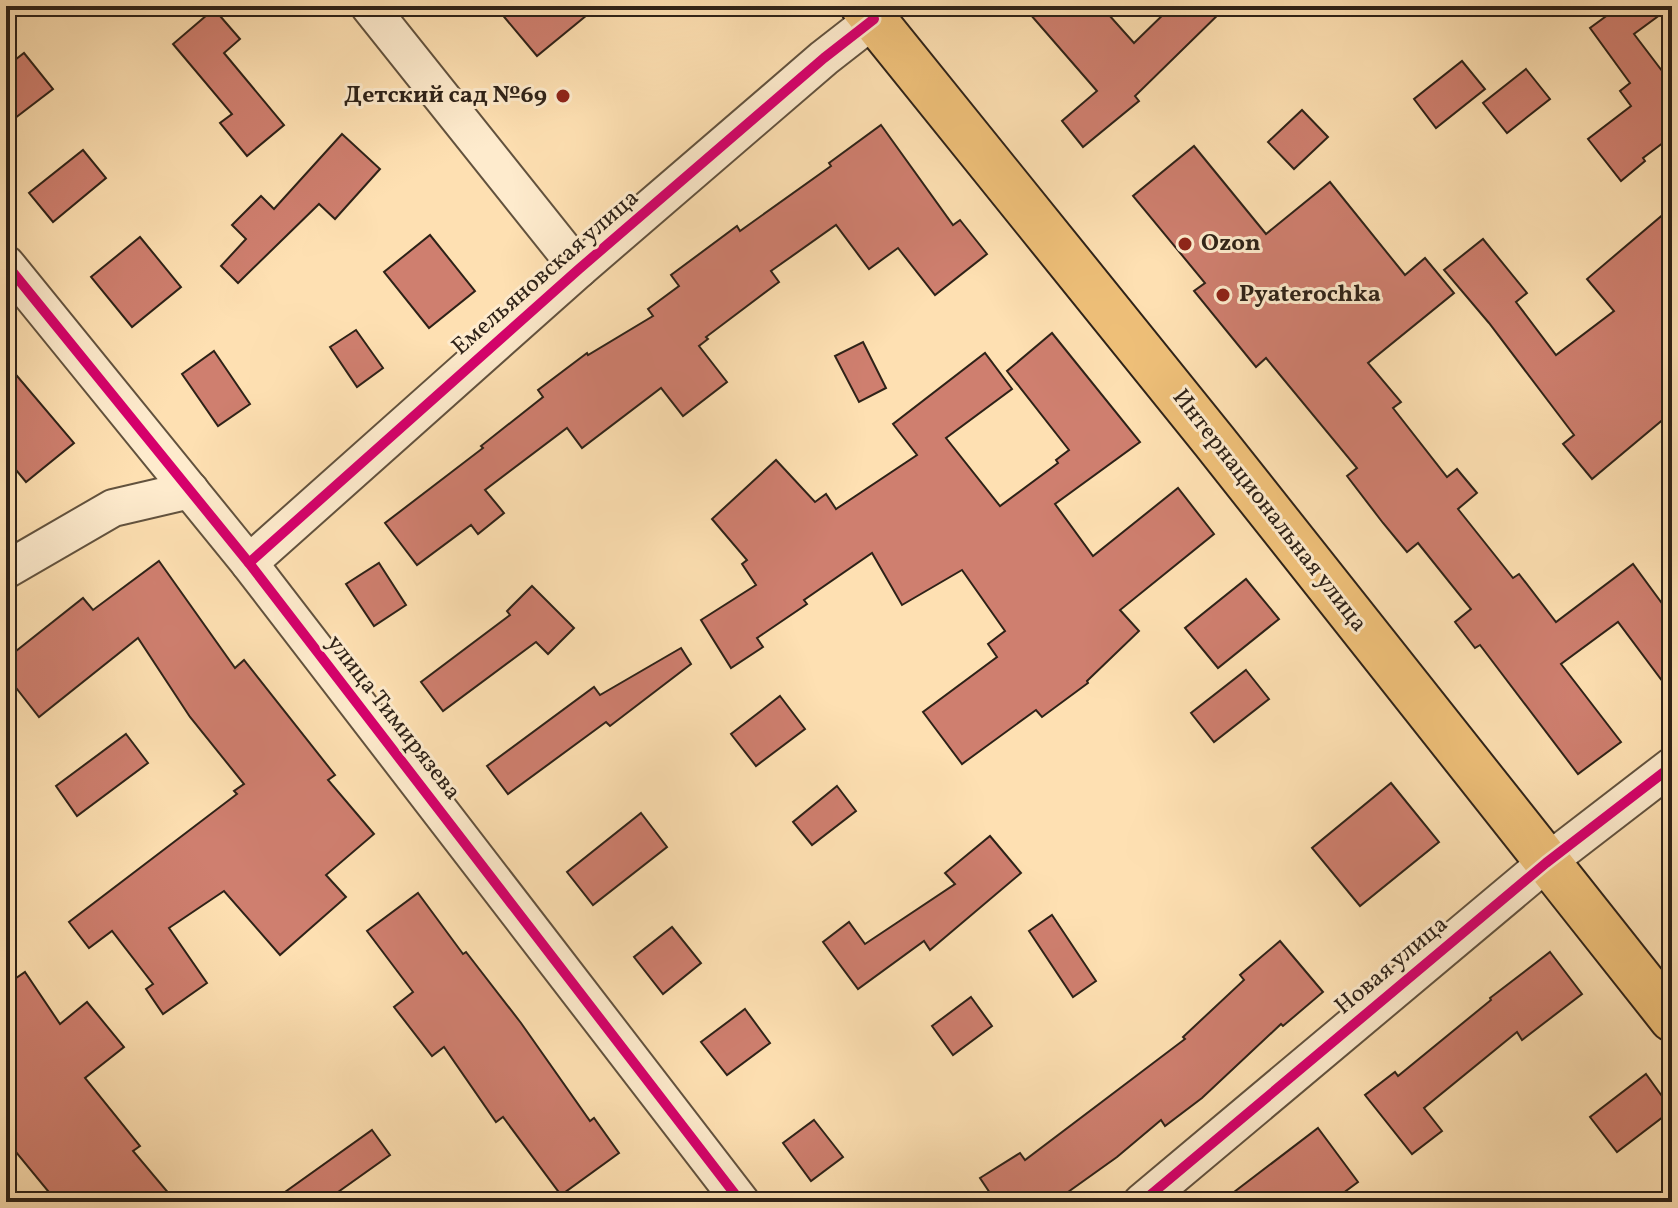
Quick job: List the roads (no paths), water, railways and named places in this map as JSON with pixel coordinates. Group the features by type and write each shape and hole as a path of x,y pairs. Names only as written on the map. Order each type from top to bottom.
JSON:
{"main road":[{"name":"Интернациональная улица","path":"868,13 1214,441 1672,1019"}],"street":[{"path":"369,6 579,269"},
{"name":"Емельяновская улица","path":"249,563 579,269 824,58 868,13"},
{"name":"улица Тимирязева","path":"6,264 249,563 741,1202"},
{"path":"6,570 113,508 190,490"},
{"name":"Новая улица","path":"1142,1202 1546,863 1672,766"}],"place":[{"name":"Детский сад №69","path":"563,96"},
{"name":"Ozon","path":"1185,244"},
{"name":"Pyaterochka","path":"1223,295"}]}
